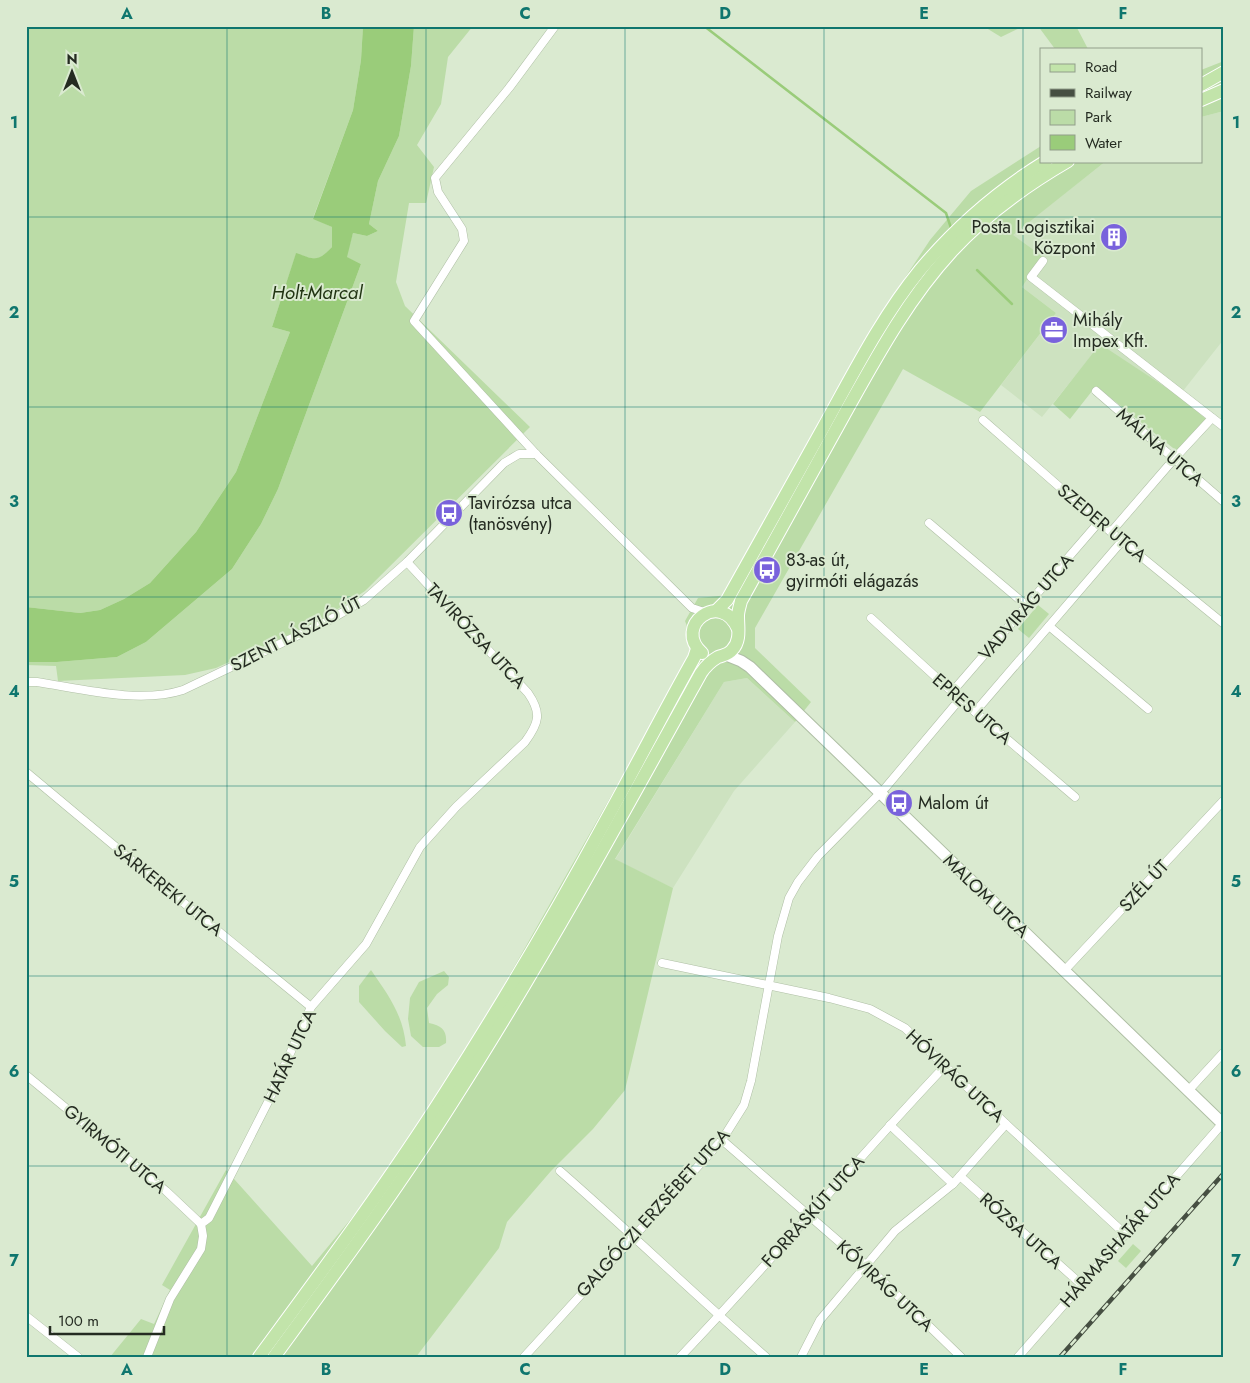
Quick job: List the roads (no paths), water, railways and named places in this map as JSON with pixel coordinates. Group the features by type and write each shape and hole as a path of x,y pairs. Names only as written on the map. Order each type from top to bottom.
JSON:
{"main road":[{"path":"1202,84 1222,71"},
{"path":"1202,100 1224,90"},
{"path":"750,667 741,661 722,656 710,657 697,649 694,642 694,627 697,621 727,600 864,355 904,291 936,252 978,211 1013,183 1044,162"},
{"path":"274,1357 361,1238 454,1099 552,939 700,673 707,665 737,644 739,637 738,614 741,601 877,356 904,312 952,251 982,223 1017,194 1066,162"},
{"path":"712,612 730,616 738,629"},
{"path":"737,644 750,667"},
{"path":"259,1357 355,1226 468,1057 539,940 694,658 697,649"},
{"name":"MALOM UTCA","path":"750,667 1223,1125"}],"street":[{"path":"555,26 509,88 435,178 438,192 462,229 464,241 414,322 536,454 692,608 712,612"},
{"path":"1043,262 1032,277 1224,427"},
{"name":"MÁLNA UTCA","path":"1096,391 1224,502"},
{"path":"1111,532 1174,458 1212,418"},
{"name":"SZEDER UTCA","path":"983,420 1099,522 1224,624"},
{"name":"SZENT LÁSZLÓ ÚT","path":"26,682 136,696 160,696 184,690 326,622 364,600 407,562 504,463 519,454 536,454"},
{"name":"VADVIRÁG UTCA","path":"952,692 1099,522"},
{"path":"930,523 1027,606"},
{"path":"975,712 1122,541"},
{"name":"TAVIRÓZSA UTCA","path":"407,562 528,693 534,700 538,714"},
{"path":"692,608 694,627"},
{"name":"EPRES UTCA","path":"871,618 952,692 1074,798"},
{"path":"1049,626 1148,709"},
{"path":"879,792 886,787 960,699"},
{"name":"HATÁR UTCA","path":"201,1224 209,1218 269,1100 311,1007 366,944 420,847 456,807 525,742 533,731 538,714"},
{"name":"SÁRKEREKI UTCA","path":"26,772 311,1007"},
{"name":"GALGÓCZI ERZSÉBET UTCA","path":"524,1357 722,1140 744,1105 752,1081 778,936 789,898 798,882 818,856 879,792"},
{"name":"SZÉL ÚT","path":"1064,971 1224,800"},
{"name":"HÓVIRÁG UTCA","path":"662,963 829,998 870,1009 905,1028 1125,1234"},
{"path":"1188,1091 1224,1052"},
{"name":"FORRÁSKÚT UTCA","path":"680,1357 945,1066"},
{"name":"GYIRMÓTI UTCA","path":"26,1075 166,1191 201,1224"},
{"path":"801,1357 820,1320 895,1231 953,1184 1006,1124"},
{"path":"890,1125 953,1184"},
{"name":"HÁRMASHATÁR UTCA","path":"1018,1357 1223,1125"},
{"name":"KŐVIRÁG UTCA","path":"722,1140 866,1266 961,1357"},
{"path":"560,1171 766,1357"},
{"name":"RÓZSA UTCA","path":"960,1176 1082,1285"},
{"path":"147,1357 170,1299 201,1249 203,1236 201,1224"},
{"path":"26,1316 78,1357"}],"water":[{"name":"Holt-Marcal","path":"363,26 414,26 411,66 399,136 378,181 369,224 378,231 367,236 353,233 347,257 361,264 278,489 261,524 232,569 146,642 117,657 57,662 26,662 26,607 80,613 100,610 124,599 150,583 196,532 236,472 290,332 272,327 296,253 316,258 332,247 332,227 313,219 353,110 361,60"}],"waterway":[{"path":"704,26 946,213 951,228"},
{"path":"977,270 1012,304"}],"railway":[{"path":"1060,1357 1224,1173"}],"place":[{"name":"Posta Logisztikai Központ","path":"1114,237"},
{"name":"Mihály Impex Kft.","path":"1054,330"},
{"name":"Tavirózsa utca (tanösvény)","path":"449,513"},
{"name":"83-as út, gyirmóti elágazás","path":"767,570"},
{"name":"Malom út","path":"899,803"}]}
